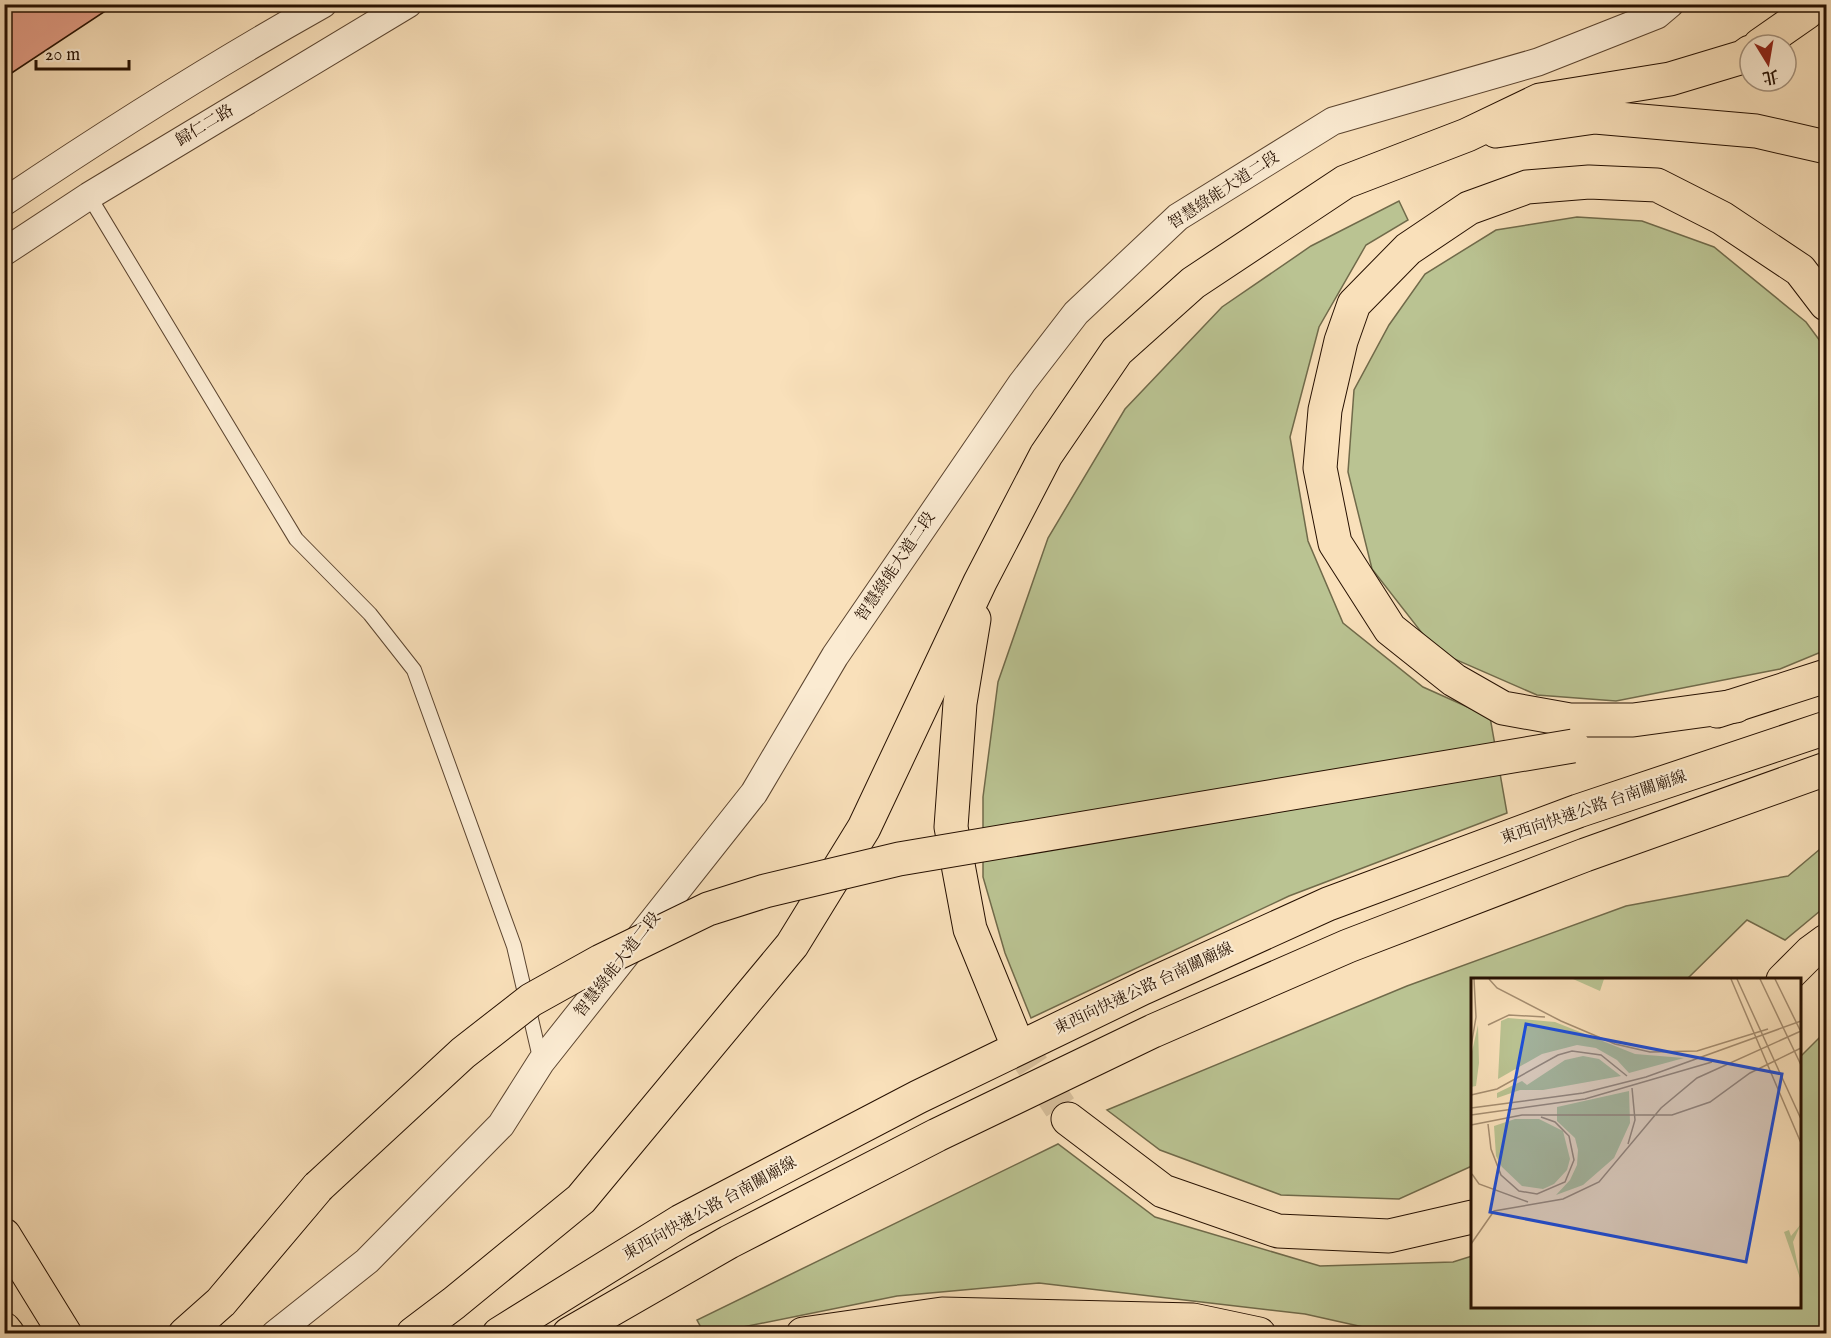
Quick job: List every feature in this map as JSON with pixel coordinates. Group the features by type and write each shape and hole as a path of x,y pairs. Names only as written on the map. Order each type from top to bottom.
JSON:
{"main road":[{"path":"1777,33 1806,13 1813,4"},
{"path":"413,1334 454,1304 580,1198 792,945 864,828 980,582 1046,455 1117,351 1193,283 1345,182 1467,135 1540,100 1670,79 1738,59"},
{"path":"1467,135 1595,117 1756,130 1827,147"},
{"path":"1736,706 1633,720 1570,720 1503,708 1454,680 1390,629 1335,543 1320,468 1325,410 1341,341 1354,304 1408,249 1469,208 1527,188 1588,182 1657,185 1722,218 1800,270 1827,304"},
{"path":"980,582 960,703 951,827 970,929 1015,1039"},
{"path":"185,1334 221,1302 318,1187 463,1053 531,1000 601,961 708,909 765,891 899,859 1573,746 1736,706 1827,676"},
{"name":"東西向快速公路 台南關廟線","path":"499,1334 681,1221 918,1097 1143,988 1328,904 1578,812 1827,728"},
{"path":"569,1334 729,1242 937,1135 1153,1031 1348,945 1584,855 1827,769"},
{"path":"1785,978 1819,947"},
{"path":"1068,1119 1163,1191 1278,1231 1389,1236 1471,1217"},
{"path":"4,1235 64,1334"},
{"path":"803,1334 942,1314 1193,1320 1259,1334"},
{"path":"4,1329 8,1334"}],"street":[{"path":"4,202 100,138 323,4"},
{"name":"歸仁二路","path":"4,252 89,195 408,4"},
{"name":"智慧綠能大道二段","path":"275,1334 367,1261 501,1125 542,1062 754,793 835,656 1022,383 1076,313 1178,217 1333,121 1538,62 1657,15 1670,4"}],"lane":[{"path":"89,195 296,539 370,614 414,670 514,946 542,1062"}],"green space":[{"path":"1399,201 1408,220 1366,245 1319,327 1290,437 1308,541 1343,623 1423,687 1490,717 1507,813 1289,896 1031,1018 1005,953 983,877 983,797 998,682 1048,538 1125,409 1222,307 1311,246"},
{"path":"1577,217 1642,221 1714,247 1806,322 1826,349 1826,650 1780,669 1616,701 1537,695 1436,651 1372,569 1348,472 1354,390 1389,325 1425,274 1496,230"},
{"path":"1826,844 1826,906 1785,940 1747,920 1688,978 1471,978 1471,1166 1399,1199 1281,1195 1160,1150 1107,1110 1407,986 1626,906 1788,876"},
{"path":"1826,1031 1826,1333 1390,1333 1305,1314 1039,1283 897,1296 713,1333 704,1333 697,1320 1058,1144 1155,1217 1320,1266 1453,1262 1471,1256 1471,1308 1801,1308 1801,1056"}],"building":[{"path":"4,4 116,4 4,78"}],"tunnel":[{"path":"1015,1039 1068,1119"}]}
